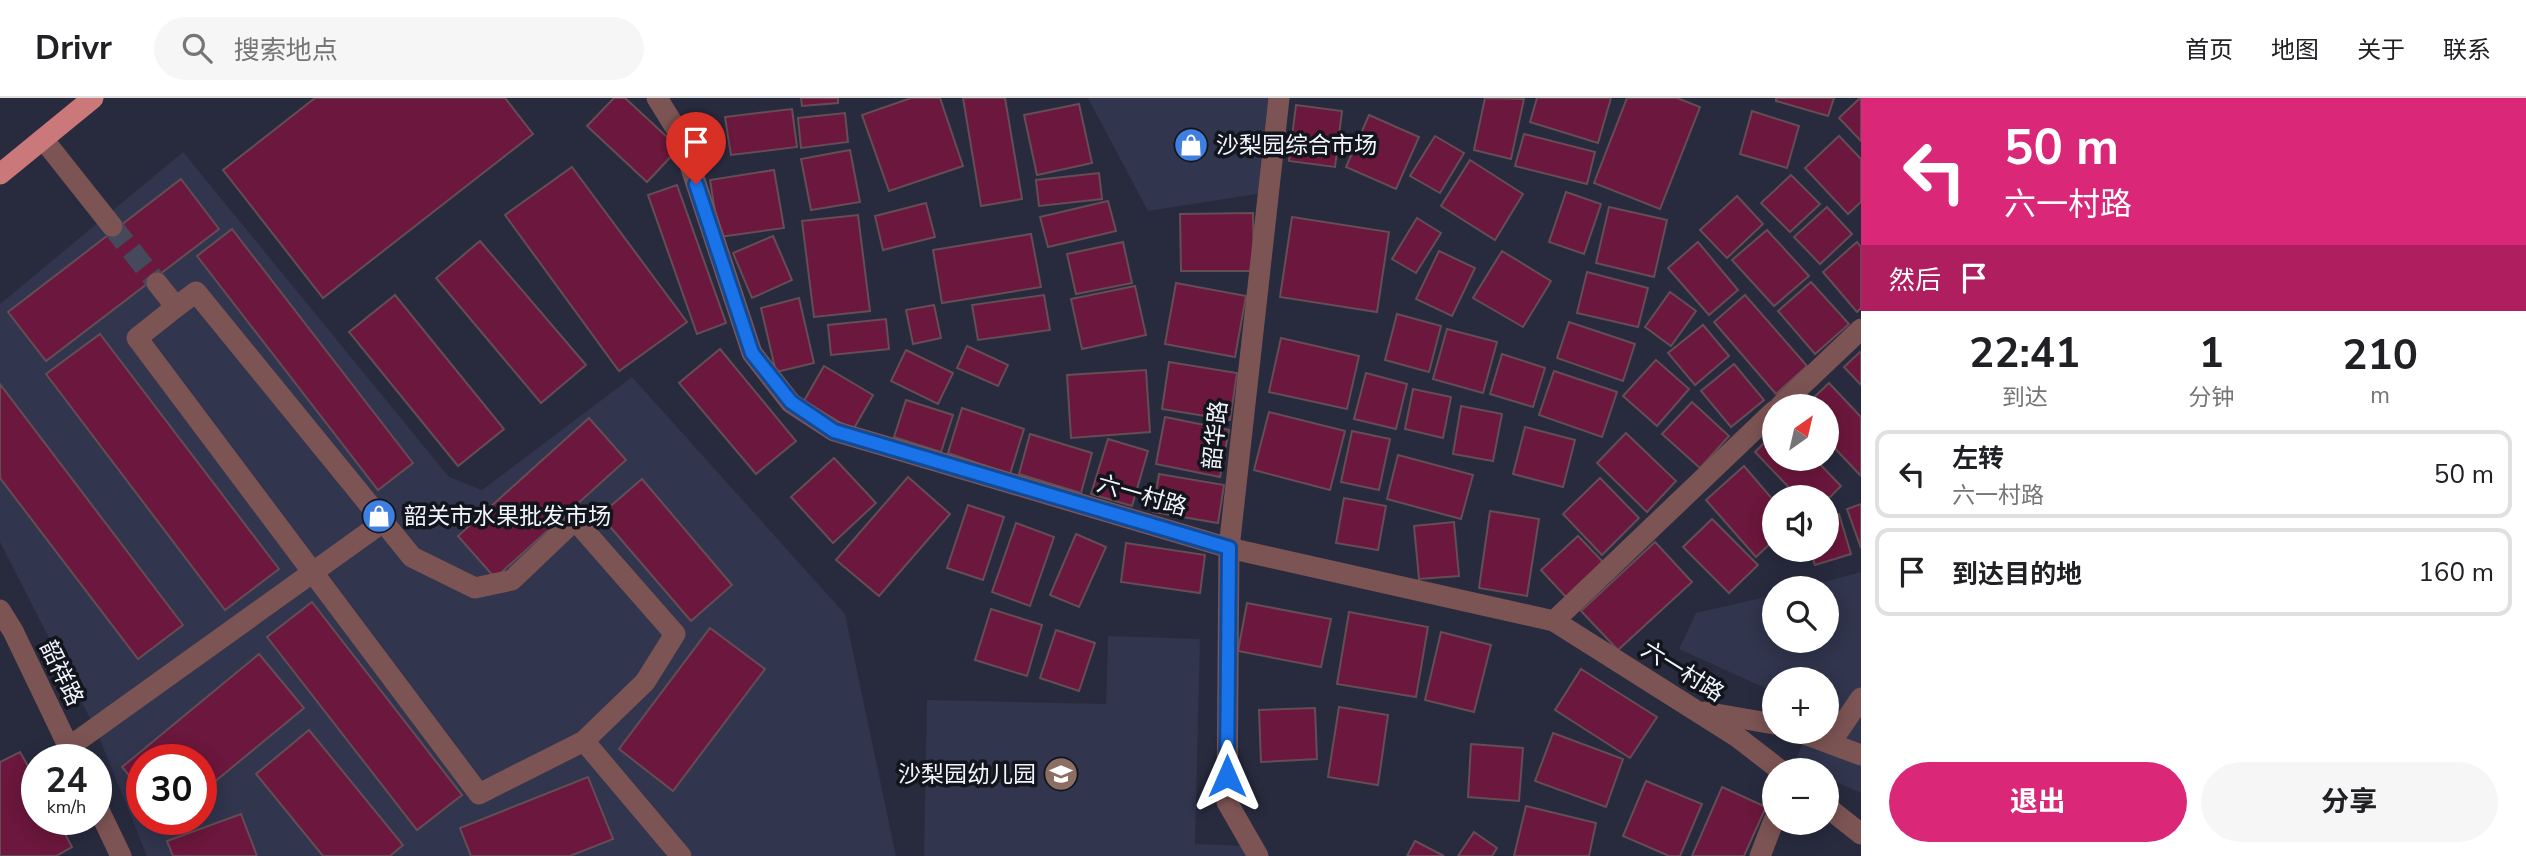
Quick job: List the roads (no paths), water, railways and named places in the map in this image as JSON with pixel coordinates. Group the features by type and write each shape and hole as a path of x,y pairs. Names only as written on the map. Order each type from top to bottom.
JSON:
{"main road":[{"path":"0,174 93,98"}],"street":[{"name":"六一村路","path":"657,98 680,135 752,353 791,402 834,431 1229,548 1554,621 1736,736 1764,758"},
{"name":"韶华路","path":"1258,856 1227,802 1229,548 1279,98"},
{"path":"43,139 112,226"},
{"path":"157,283 176,307"},
{"path":"196,292 383,522 412,557 475,588 512,580 575,520 676,634 645,682 584,741 479,794 137,338 196,292"},
{"path":"1793,394 1861,329"},
{"path":"1554,621 1762,422"},
{"path":"84,744 383,522"},
{"name":"韶祥路","path":"0,610 13,631 68,744"},
{"path":"1839,730 1861,698"},
{"path":"1696,710 1762,722"},
{"path":"584,741 681,856"},
{"path":"1836,744 1861,755"},
{"path":"1839,817 1861,834"},
{"path":"111,835 121,856"},
{"path":"1760,856 1768,835"}],"tunnel":[{"path":"112,226 157,283"}],"place":[{"name":"沙梨园综合市场","path":"1191,145"},
{"name":"韶关市水果批发市场","path":"379,516"},
{"name":"沙梨园幼儿园","path":"1061,774"}]}
